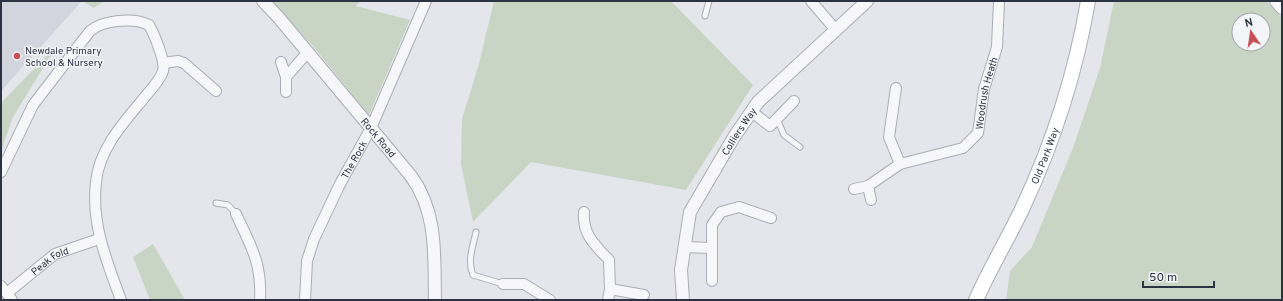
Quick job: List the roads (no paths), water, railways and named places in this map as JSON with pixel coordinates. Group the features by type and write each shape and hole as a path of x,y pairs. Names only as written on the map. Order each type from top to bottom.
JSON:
{"main road":[{"name":"Old Park Way","path":"976,300 1023,207 1050,141 1073,68 1088,1"}],"street":[{"name":"Rock Road","path":"263,1 308,52 414,180 428,207 433,242 435,300"},
{"name":"The Rock","path":"305,300 307,262 314,239 340,184 371,128 426,1"},
{"path":"811,1 835,29"},
{"name":"Colliers Way","path":"683,300 681,270 690,212 734,137 758,102 835,29 867,1"},
{"name":"Woodrush Heath","path":"854,189 868,186 900,164 963,148 978,133 984,89 997,47 999,1"},
{"path":"1276,1 1282,8"},
{"path":"1,172 33,105 94,27 124,21 145,23 152,30 163,62 163,71 159,80 122,125 106,150 100,164 96,182 99,239 121,300"},
{"path":"286,77 308,52"},
{"path":"163,62 178,61 184,63 216,91"},
{"path":"280,62 286,77 286,92"},
{"path":"896,88 889,137 900,164"},
{"path":"752,112 770,126 794,100"},
{"path":"868,186 871,200"},
{"path":"712,280 712,225 721,212 739,207 771,218"},
{"path":"584,212 583,224 591,242 609,260 610,290 608,300"},
{"path":"236,214 257,259 261,285 260,300"},
{"name":"Peak Fold","path":"7,293 55,254 99,239"},
{"path":"684,247 712,248"},
{"path":"502,284 524,284 550,300"},
{"path":"610,290 644,295"}],"lane":[{"path":"705,16 709,1"},
{"path":"777,119 784,135 800,147"},
{"path":"216,203 228,204 236,214"},
{"path":"476,232 470,256 470,268 473,275 502,284"}],"place":[{"name":"Newdale Primary School & Nursery","path":"17,56"}]}
